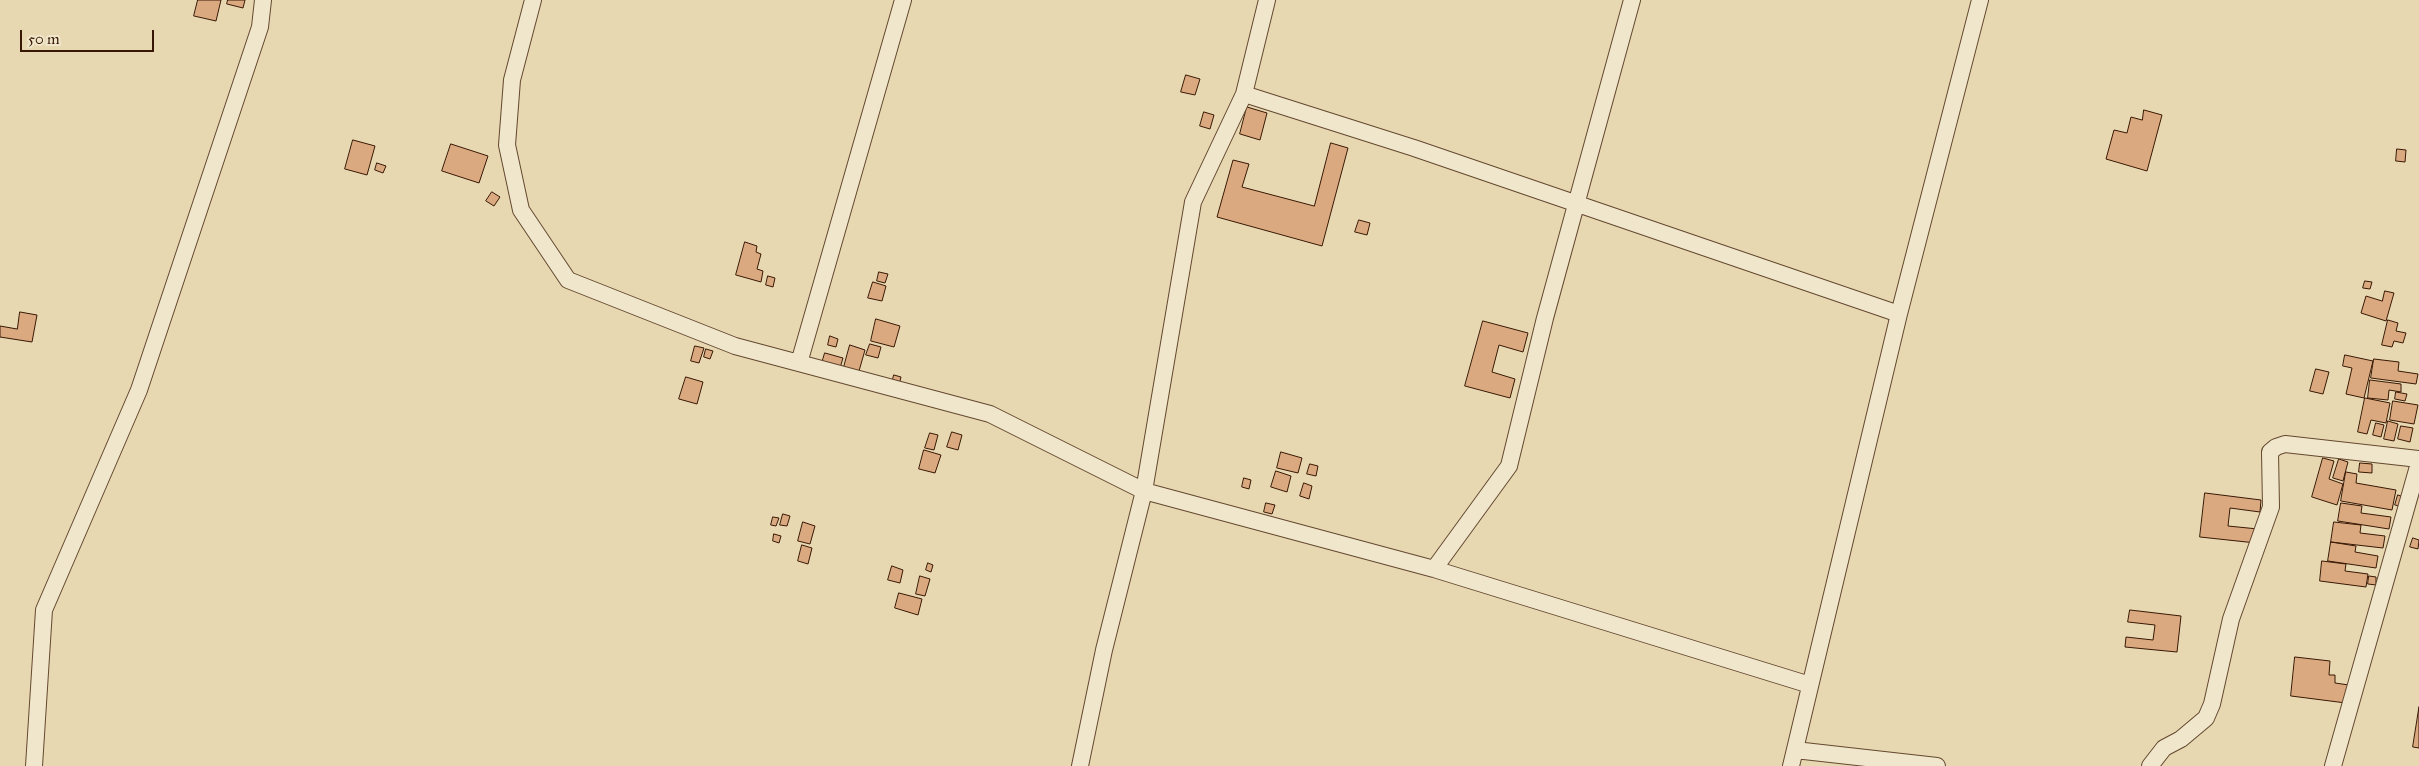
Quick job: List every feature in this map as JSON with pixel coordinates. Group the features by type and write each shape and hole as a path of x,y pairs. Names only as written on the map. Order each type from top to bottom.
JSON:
{"street":[{"path":"34,766 44,610 139,390 260,27 263,0"},
{"path":"533,0 512,80 507,145 521,210 568,280 735,346 990,414 1144,491 1434,569 1810,685"},
{"path":"799,363 903,0"},
{"path":"1080,766 1104,650 1144,491 1193,202 1244,94 1266,0"},
{"path":"1434,569 1508,466 1545,318 1632,0"},
{"path":"1938,766 1793,758 1899,314 1980,0"},
{"path":"1244,94 1578,203 1899,314"},
{"path":"2150,766 2164,748 2181,739 2206,718 2212,704 2231,619 2271,507 2270,452 2276,447 2285,444 2419,461 2333,766"}],"building":[{"path":"198,0 221,0 216,21 194,16"},
{"path":"228,0 245,0 243,8 227,4"},
{"path":"1186,75 1200,79 1195,95 1181,92"},
{"path":"1247,107 1267,113 1260,140 1240,134"},
{"path":"2144,110 2162,115 2147,171 2106,159 2114,130 2127,133 2131,117 2142,120"},
{"path":"1204,112 1214,115 1210,129 1200,126"},
{"path":"353,140 375,146 367,175 345,169"},
{"path":"1331,143 1348,148 1322,246 1217,217 1233,160 1249,164 1242,187 1314,206"},
{"path":"451,144 488,156 479,183 442,171"},
{"path":"2397,149 2406,150 2405,162 2396,161"},
{"path":"377,163 386,166 383,173 375,170"},
{"path":"492,192 500,197 494,206 486,201"},
{"path":"1359,220 1370,223 1367,235 1355,232"},
{"path":"745,242 757,246 756,252 761,254 757,269 763,271 761,282 736,275"},
{"path":"879,272 888,274 885,283 877,281"},
{"path":"768,276 775,278 773,287 766,285"},
{"path":"2365,281 2372,282 2370,289 2363,288"},
{"path":"873,282 886,286 882,301 868,298"},
{"path":"2385,291 2394,293 2386,321 2361,313 2366,296 2382,301"},
{"path":"20,312 37,315 32,342 0,337 0,326 17,329"},
{"path":"876,319 900,326 894,347 871,341"},
{"path":"2388,320 2398,323 2396,331 2406,333 2403,343 2394,341 2392,347 2382,345"},
{"path":"1483,321 1528,333 1523,352 1499,345 1492,372 1515,379 1510,398 1465,386"},
{"path":"830,336 838,339 836,347 828,345"},
{"path":"870,344 881,347 878,358 866,355"},
{"path":"850,345 865,350 859,371 844,367"},
{"path":"695,346 704,348 699,363 691,361"},
{"path":"706,349 713,351 710,359 704,357"},
{"path":"825,353 843,358 840,368 822,363"},
{"path":"2345,355 2373,361 2364,398 2346,394 2352,368 2343,366"},
{"path":"2374,359 2399,362 2398,371 2418,374 2416,384 2371,378"},
{"path":"2316,369 2329,372 2323,394 2310,391"},
{"path":"894,375 901,377 899,385 892,383"},
{"path":"686,377 703,382 697,404 679,399"},
{"path":"2370,380 2401,384 2401,392 2389,390 2388,400 2368,398"},
{"path":"2396,392 2407,394 2405,401 2395,399"},
{"path":"2365,398 2390,403 2386,423 2371,420 2367,434 2358,432"},
{"path":"2393,401 2418,405 2414,424 2390,420"},
{"path":"2388,421 2398,424 2394,441 2384,439"},
{"path":"2376,423 2384,425 2381,437 2373,435"},
{"path":"2401,426 2413,428 2410,442 2398,439"},
{"path":"952,432 962,435 958,450 947,447"},
{"path":"930,433 938,435 934,450 925,448"},
{"path":"924,450 941,455 935,473 919,469"},
{"path":"1281,452 1302,458 1298,473 1277,468"},
{"path":"2323,458 2334,461 2329,479 2343,484 2337,505 2312,497"},
{"path":"2339,459 2348,462 2343,481 2333,478"},
{"path":"2360,463 2372,464 2372,473 2359,472"},
{"path":"1310,464 1318,466 1316,476 1307,474"},
{"path":"1276,471 1291,476 1287,492 1271,487"},
{"path":"2346,472 2357,474 2356,483 2396,490 2392,510 2341,501"},
{"path":"1244,478 1251,480 1249,489 1242,487"},
{"path":"1304,483 1312,486 1309,499 1300,496"},
{"path":"2205,493 2261,500 2260,512 2230,508 2228,526 2258,529 2256,543 2200,537"},
{"path":"2398,495 2406,498 2403,507 2395,505"},
{"path":"1266,503 1275,505 1272,514 1264,512"},
{"path":"2341,503 2362,506 2361,513 2391,517 2389,529 2338,521"},
{"path":"783,514 790,516 787,526 780,525"},
{"path":"773,517 779,518 776,526 771,525"},
{"path":"803,522 815,526 810,544 798,541"},
{"path":"2334,522 2361,525 2360,533 2385,536 2383,548 2331,542"},
{"path":"774,534 781,536 779,543 773,541"},
{"path":"2413,538 2419,540 2418,549 2410,547"},
{"path":"2331,542 2356,546 2355,552 2378,556 2376,568 2328,561"},
{"path":"802,545 812,548 808,564 798,561"},
{"path":"2322,561 2346,564 2345,571 2368,574 2366,587 2320,581"},
{"path":"928,563 933,565 931,572 926,570"},
{"path":"892,566 903,570 900,583 888,580"},
{"path":"920,576 930,579 925,596 916,594"},
{"path":"2369,576 2376,577 2376,585 2368,584"},
{"path":"899,593 922,599 918,615 895,608"},
{"path":"2130,610 2181,616 2177,652 2125,647 2126,637 2153,640 2155,625 2128,622"},
{"path":"2295,657 2330,661 2329,675 2335,675 2335,683 2349,685 2346,703 2291,696"},
{"path":"2419,707 2419,748 2413,747"}]}
